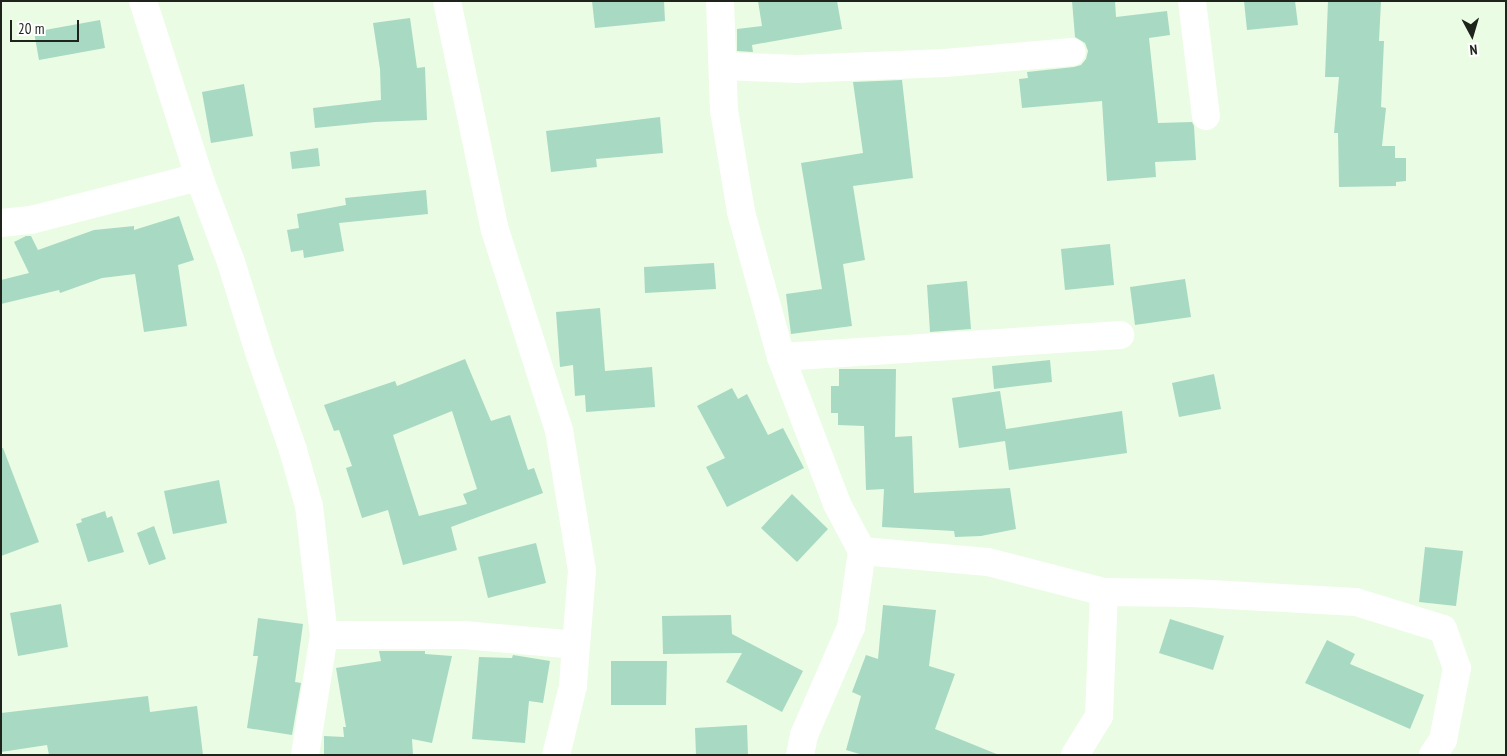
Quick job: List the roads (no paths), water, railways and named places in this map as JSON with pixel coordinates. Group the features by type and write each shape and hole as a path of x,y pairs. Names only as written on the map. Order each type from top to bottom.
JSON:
{"street":[{"path":"143,1 199,177 231,262 260,355 293,450 309,506 324,635 305,755"},
{"path":"448,1 495,230 559,430 582,571 573,686 556,755"},
{"path":"720,1 724,66 724,110 741,212 781,357 837,504 862,551 851,627 804,735 800,755"},
{"path":"1192,1 1206,116"},
{"path":"724,66 806,69 946,63 1072,52"},
{"path":"1,224 31,220 199,177"},
{"path":"781,357 1120,335"},
{"path":"862,551 988,562 1104,592 1191,592 1356,602 1443,629 1457,668 1443,740 1433,755"},
{"path":"1076,755 1099,716 1104,592"},
{"path":"324,635 464,635 576,645"}]}
